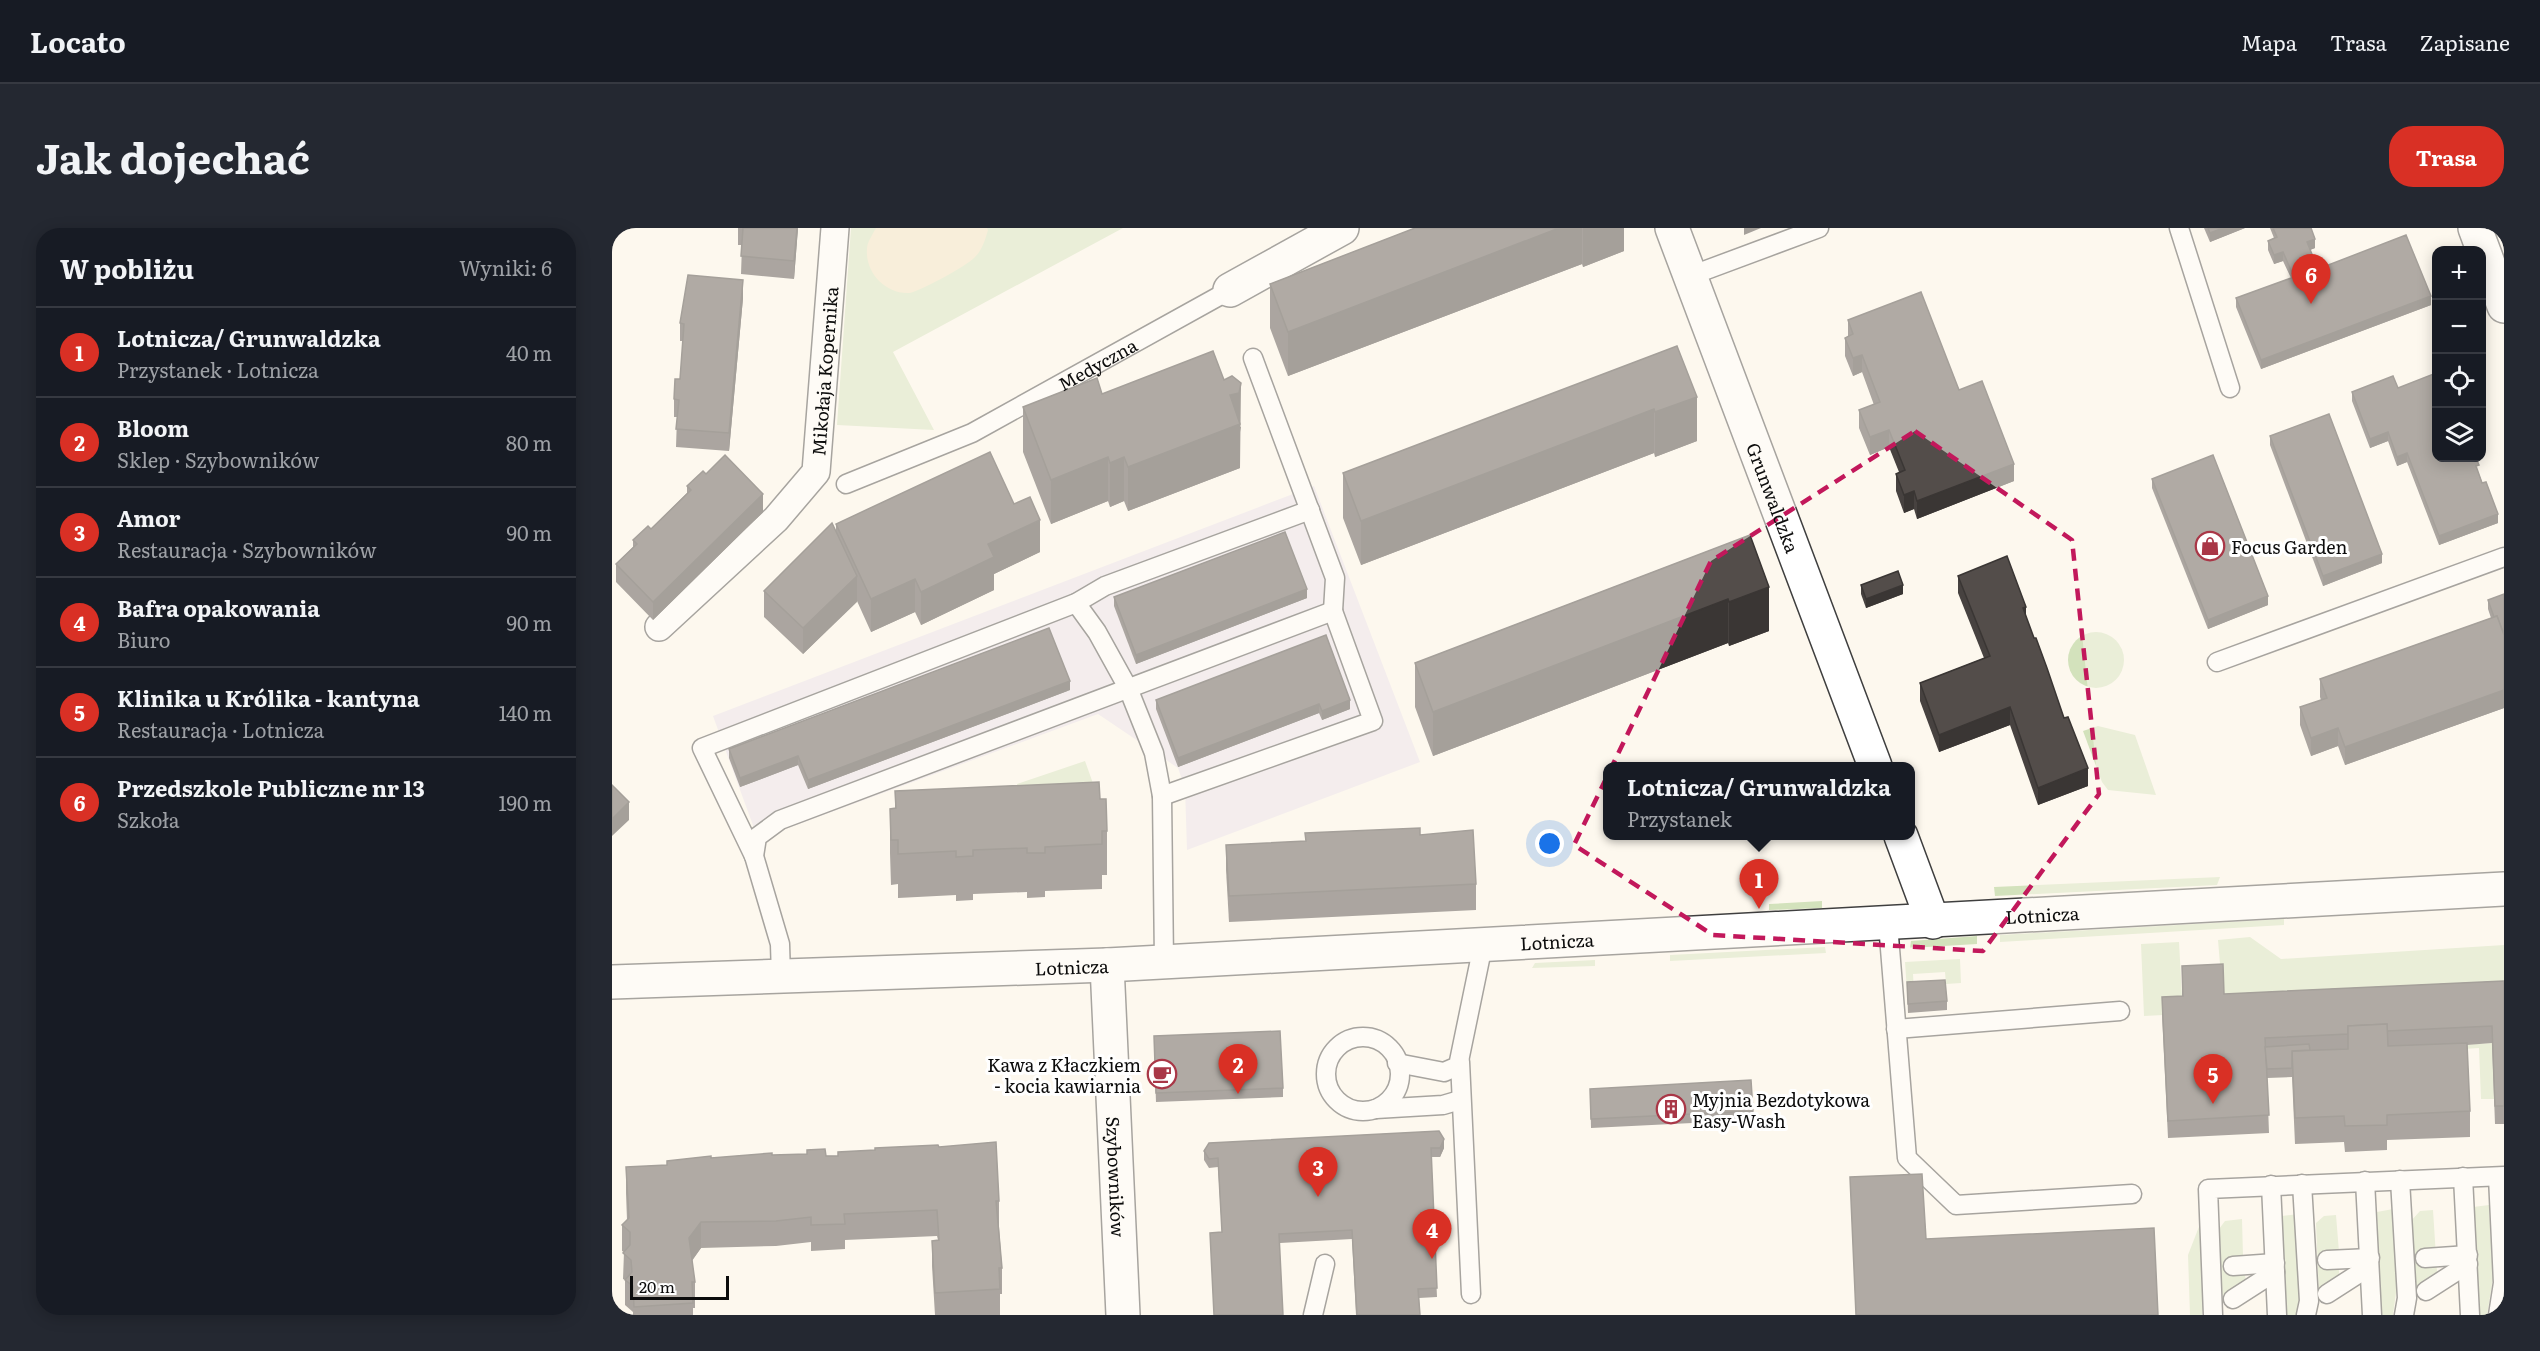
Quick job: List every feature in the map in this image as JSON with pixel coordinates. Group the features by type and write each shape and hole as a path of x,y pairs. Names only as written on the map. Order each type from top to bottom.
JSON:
{"street":[{"name":"Mikołaja Kopernika","path":"659,627 777,519 816,472 835,228"},
{"name":"Medyczna","path":"1230,290 1342,228"},
{"name":"Grunwaldzka","path":"1672,228 1873,762"},
{"path":"2475,228 2504,306"},
{"path":"1902,840 1933,922"},
{"name":"Lotnicza","path":"612,982 1107,965 1933,922 2504,889"},
{"name":"Szybowników","path":"1107,965 1123,1315"}],"lane":[{"path":"1690,276 1819,228"},
{"path":"2179,228 2230,388"},
{"name":"Medyczna","path":"846,483 972,433 1230,290"},
{"path":"1162,796 1373,721 1333,611 1335,578 1253,358"},
{"path":"781,977 780,944 754,856 702,748 1076,603 1105,586 1310,510"},
{"path":"2217,662 2504,557"},
{"path":"1076,603 1097,632 1128,688 1154,753 1162,796 1164,962"},
{"path":"754,856 757,837 780,820 1333,611"},
{"path":"1888,924 1907,1158 1956,1205 2132,1194"},
{"path":"1471,1294 1460,1100 1461,1062 1483,945"},
{"path":"1896,1029 2120,1011"},
{"path":"1374,1109 1387,1102 1396,1090 1400,1077 1397,1063 1385,1045 1365,1037 1344,1042 1330,1058 1326,1079 1335,1099 1353,1110 1374,1109 1443,1105 1460,1100"},
{"path":"1397,1063 1444,1072 1454,1069 1461,1062"},
{"path":"2463,1177 2470,1315"},
{"path":"2213,1315 2208,1189 2501,1177 2503,1283 2498,1315"},
{"path":"2400,1180 2407,1298 2404,1315"},
{"path":"2365,1181 2372,1315"},
{"path":"2302,1184 2309,1301 2306,1315"},
{"path":"2271,1185 2277,1315"},
{"path":"2425,1257 2468,1259"},
{"path":"2426,1291 2468,1259"},
{"path":"2327,1260 2370,1263"},
{"path":"2327,1294 2370,1263"},
{"path":"1313,1315 1325,1264"},
{"path":"2233,1266 2275,1268"},
{"path":"2233,1299 2275,1268"}],"highlighted area":[{"path":"1915,431 2072,540 2099,794 1983,951 1713,935 1574,845 1711,561"}],"shaded area":[{"path":"1314,486 1420,762 1187,850 1185,788 1178,768 1098,714 758,839 713,716"}],"green space":[{"path":"851,228 1123,228 893,352 934,430 837,425"},
{"path":"2091,632 2101,632 2116,640 2122,649 2124,660 2122,671 2116,680 2101,688 2091,688 2080,683 2073,676 2068,665 2068,655 2073,644 2080,637"},
{"path":"2098,726 2135,735 2156,795 2108,790 2102,782 2083,731"},
{"path":"1085,761 1104,814 1024,819 1017,784"},
{"path":"2220,877 2217,885 1995,896 1994,887"},
{"path":"1822,901 1822,908 1769,910 1769,904"},
{"path":"2284,919 2284,925 2000,942 2000,935"},
{"path":"1977,936 1977,944 1910,948 1911,941"},
{"path":"2250,937 2281,959 2504,945 2504,999 2224,1012 2218,940"},
{"path":"2179,942 2183,1014 2144,1016 2141,944"},
{"path":"1825,947 1826,953 1670,961 1670,955"},
{"path":"1960,959 1961,983 1946,984 1945,972 1913,974 1914,991 1907,991 1905,962"},
{"path":"1595,960 1595,966 1532,968 1535,963"},
{"path":"2492,1043 2494,1099 2481,1099 2479,1048 2387,1054 2387,1050"},
{"path":"2489,1205 2493,1279 2487,1315 2479,1315 2473,1207"},
{"path":"2393,1209 2397,1285 2393,1315 2380,1315 2377,1212"},
{"path":"2433,1210 2437,1272 2423,1281 2422,1296 2415,1292 2411,1221 2420,1211"},
{"path":"2299,1214 2301,1292 2298,1315 2285,1315 2282,1216"},
{"path":"2336,1215 2339,1252 2327,1268 2339,1269 2339,1278 2319,1295 2316,1223 2324,1216"},
{"path":"2202,1219 2205,1288 2202,1315 2190,1315 2188,1255"},
{"path":"2242,1219 2243,1256 2230,1257 2232,1271 2244,1272 2246,1280 2230,1291 2231,1305 2223,1302 2219,1229 2225,1221"}],"sand":[{"path":"876,228 987,228 988,230 981,249 970,262 932,284 909,293 892,290 885,286 869,266 867,249"}],"building":[{"path":"743,228 797,228 794,261 741,256"},
{"path":"1415,228 1559,228 1288,332 1270,284"},
{"path":"2208,228 2223,228 2210,233"},
{"path":"2273,228 2311,228 2315,239 2307,242 2318,269 2406,235 2431,296 2261,360 2236,298 2294,277 2283,252 2274,255 2268,241 2277,237"},
{"path":"688,275 743,280 729,433 676,429 679,400 674,399 675,379 680,379 684,324 680,323"},
{"path":"1921,292 1959,390 1982,381 2014,464 1917,501 1914,491 1904,495 1896,474 1905,470 1889,430 1870,437 1859,410 1880,402 1862,355 1853,358 1845,338 1853,334 1848,320"},
{"path":"1677,346 1697,397 1655,412 1654,409 1361,521 1343,473"},
{"path":"1213,351 1224,380 1232,376 1241,383 1239,393 1230,395 1240,424 1128,467 1124,457 1110,463 1108,457 1051,480 1023,407 1097,378 1102,394"},
{"path":"2432,375 2432,462 2478,462 2479,465 2476,466 2482,483 2486,482 2498,514 2439,536 2407,453 2397,457 2388,432 2370,439 2352,392 2393,376 2398,388"},
{"path":"2329,414 2382,554 2323,576 2270,436"},
{"path":"990,452 1014,504 1030,497 1040,520 988,544 994,557 921,592 915,579 871,599 836,524"},
{"path":"725,455 763,494 653,602 616,564 637,544 633,540 648,526 651,529 691,490 687,486 703,471 706,474"},
{"name":"Focus Garden","path":"2213,455 2268,596 2208,620 2152,479"},
{"path":"832,523 857,576 803,628 764,591"},
{"path":"1285,532 1307,589 1136,655 1114,597"},
{"path":"1750,535 1769,587 1729,602 1728,599 1433,712 1415,663"},
{"path":"2007,556 2026,607 2023,608 2064,718 2068,717 2088,768 2038,788 2010,707 1939,735 1920,683 1990,656 1958,576"},
{"path":"1898,571 1903,585 1866,599 1861,585"},
{"path":"2504,594 2504,635 2488,600"},
{"path":"2497,616 2504,635 2504,690 2345,747 2338,728 2311,738 2300,707 2327,698 2320,679"},
{"path":"1049,628 1070,681 808,780 798,756 740,778 729,749"},
{"path":"1326,635 1350,700 1322,711 1319,704 1178,758 1156,700"},
{"path":"1099,782 1100,799 1106,799 1107,831 1102,831 1102,844 1045,847 1045,853 1027,853 1027,848 973,850 973,856 956,857 956,851 898,854 898,840 891,840 890,809 896,808 895,791"},
{"path":"612,785 629,802 612,819"},
{"path":"1420,828 1420,835 1473,830 1476,884 1229,896 1226,845 1306,841 1305,833"},
{"path":"2223,964 2224,994 2504,981 2504,1106 2495,1106 2492,1026 2387,1031 2387,1024 2348,1026 2348,1034 2265,1038 2269,1115 2168,1121 2162,997 2183,996 2182,966"},
{"path":"1945,980 1947,1001 1908,1004 1907,982"},
{"path":"2387,1024 2388,1046 2467,1043 2470,1111 2387,1115 2387,1125 2345,1126 2344,1116 2295,1118 2292,1051 2348,1049 2348,1026"},
{"path":"1280,1031 1283,1088 1156,1093 1154,1036"},
{"path":"2309,1044 2310,1050 2292,1051 2292,1068 2267,1069 2265,1047"},
{"name":"Myjnia Bezdotykowa Easy-Wash","path":"1751,1080 1753,1111 1591,1119 1590,1089"},
{"path":"1439,1131 1444,1139 1440,1148 1431,1148 1437,1288 1418,1289 1420,1315 1357,1315 1352,1230 1279,1234 1283,1315 1214,1315 1210,1233 1222,1232 1218,1158 1209,1159 1204,1151 1209,1143"},
{"path":"996,1142 999,1201 996,1201 1002,1268 999,1268 1000,1289 935,1293 932,1241 939,1240 937,1210 844,1214 845,1224 811,1225 811,1217 776,1221 701,1222 689,1238 695,1282 692,1282 693,1303 634,1307 633,1286 625,1280 632,1272 631,1260 623,1253 630,1245 630,1232 622,1225 629,1218 626,1167 667,1165 667,1161 711,1156 711,1158 772,1153 772,1155 807,1154 807,1150 825,1149 826,1156 838,1156 838,1152 875,1150 875,1148 938,1145 939,1147"},
{"path":"1922,1174 1926,1239 2154,1228 2158,1315 1856,1315 1850,1177"}],"place":[{"name":"Przedszkole Publiczne nr 13","path":"2311,304"},
{"name":"Focus Garden","path":"2210,546"},
{"name":"Lotnicza/ Grunwaldzka","path":"1759,909"},
{"name":"Kawa z Kłaczkiem - kocia kawiarnia","path":"1162,1074"},
{"name":"Bloom","path":"1238,1094"},
{"name":"Klinika u Królika - kantyna","path":"2213,1104"},
{"name":"Myjnia Bezdotykowa Easy-Wash","path":"1671,1109"},
{"name":"Amor","path":"1318,1197"},
{"name":"Bafra opakowania","path":"1432,1259"}]}
